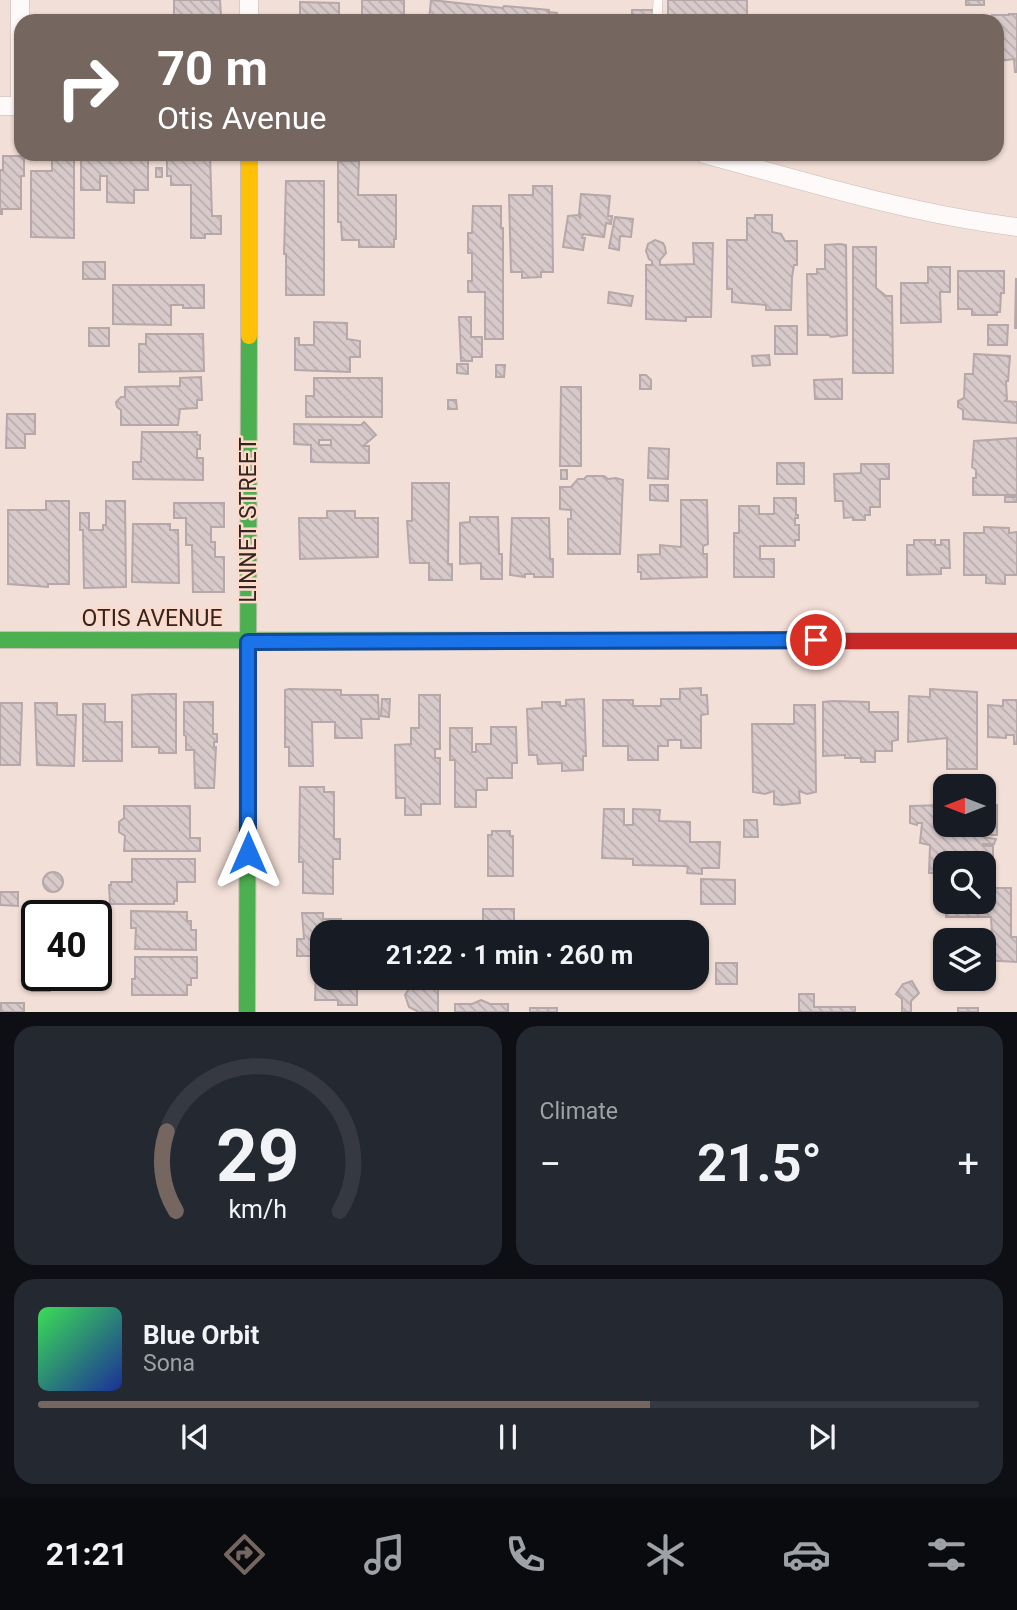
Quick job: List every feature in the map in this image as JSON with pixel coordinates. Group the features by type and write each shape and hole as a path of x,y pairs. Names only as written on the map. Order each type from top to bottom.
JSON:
{"street":[{"name":"LINNET STREET","path":"247,1012 249,161"},
{"path":"730,161 898,207 959,220 1017,227"},
{"name":"OTIS AVENUE","path":"0,640 1017,640"}],"building":[{"path":"174,0 220,0 221,14 174,14"},
{"path":"362,0 404,0 404,14 362,14"},
{"path":"431,0 549,10 557,14 430,14"},
{"path":"668,0 747,0 747,14 668,14"},
{"path":"966,0 984,0 984,5 966,5"},
{"path":"300,2 339,3 339,14 300,14"},
{"path":"632,10 655,10 655,14 632,14"},
{"path":"1017,14 1017,72 1014,59 1004,60 1004,15"},
{"path":"3,156 14,156 14,161 24,161 21,209 2,209 0,214 0,170 3,170"},
{"path":"52,161 74,161 74,238 31,237 31,171 52,171"},
{"path":"81,161 148,161 148,190 134,190 134,203 107,202 107,176 100,176 100,190 81,190"},
{"path":"167,161 210,161 212,216 221,216 221,234 205,234 205,238 191,238 191,185 171,185 171,176 167,176"},
{"path":"338,161 359,161 358,195 396,195 394,247 359,247 359,240 342,240 341,222 338,222"},
{"path":"156,168 162,168 162,177 156,177"},
{"path":"286,181 324,181 324,295 286,295"},
{"path":"533,186 552,186 553,272 541,272 541,277 522,278 522,272 511,272 509,195 533,195"},
{"path":"581,194 610,196 608,216 612,216 611,224 606,223 604,237 583,234 583,250 563,247 568,216 578,215 580,218"},
{"path":"473,206 501,206 503,339 485,339 485,292 468,292 468,281 472,281 472,253 468,253 468,233 472,233"},
{"path":"755,215 772,215 772,232 781,234 785,241 797,241 791,310 766,310 766,305 732,302 732,289 727,289 727,240 747,240 747,218 755,218"},
{"path":"615,217 633,219 631,237 620,236 619,250 609,248"},
{"path":"655,240 663,243 665,247 666,253 660,260 660,265 694,264 693,243 713,243 711,317 686,317 686,321 646,319 646,265 652,265 652,261 646,251 648,244"},
{"path":"825,245 846,245 847,335 808,335 807,274 817,274 817,269 825,269"},
{"path":"853,247 876,247 876,288 886,296 892,296 893,373 853,373"},
{"path":"83,262 105,262 105,279 83,279"},
{"path":"928,267 950,267 950,292 940,292 941,322 901,323 901,283 928,283"},
{"path":"958,271 1004,271 1004,293 1001,293 1000,312 997,312 997,315 972,315 972,309 958,309"},
{"path":"1016,279 1017,328 1015,328"},
{"path":"113,285 204,285 204,308 171,305 171,325 113,324"},
{"path":"609,292 633,296 631,306 608,303"},
{"path":"459,317 471,317 471,337 482,337 482,357 461,361"},
{"path":"314,322 347,323 347,339 360,341 360,357 350,357 350,372 295,370 295,338 299,338 299,345 314,345"},
{"path":"988,325 1008,325 1007,345 988,345"},
{"path":"775,326 797,326 797,354 775,354"},
{"path":"89,328 109,328 109,346 89,346"},
{"path":"146,334 203,334 204,371 139,372 139,344 146,344"},
{"path":"974,354 1010,356 1005,401 1017,402 1017,423 963,419 963,410 958,407 958,401 964,398 965,374 973,374"},
{"path":"769,355 770,365 753,366 752,356"},
{"path":"457,364 468,364 468,374 457,373"},
{"path":"496,365 505,365 504,377 496,377"},
{"path":"640,375 646,375 651,380 651,389 640,389"},
{"path":"201,377 202,400 197,400 197,408 180,409 178,425 121,425 121,410 116,402 125,397 125,387 180,386 180,378"},
{"path":"314,378 382,378 382,417 306,417 306,396 314,396"},
{"path":"842,379 842,399 815,399 814,380"},
{"path":"561,387 581,387 581,466 560,466"},
{"path":"448,400 456,400 457,409 448,409"},
{"path":"7,414 35,414 35,434 25,434 25,448 6,448"},
{"path":"364,422 376,435 363,446 369,446 369,463 311,462 311,445 294,444 294,424 361,425","holes":["319,440 331,440 331,445 319,445"]},
{"path":"142,432 197,432 197,435 200,435 200,449 197,449 197,458 203,458 203,480 133,479 133,462 141,462"},
{"path":"1017,438 1017,495 973,495 973,478 976,478 976,470 972,467 974,441"},
{"path":"649,448 669,449 668,479 648,478"},
{"path":"777,463 804,463 804,484 777,484"},
{"path":"861,464 889,464 889,479 880,479 880,507 870,507 870,515 865,515 865,520 844,518 843,501 835,501 834,474 861,473"},
{"path":"561,470 567,470 567,479 561,479"},
{"path":"587,476 623,480 620,554 568,554 568,519 571,519 571,510 560,509 560,487 571,487 578,479"},
{"path":"412,483 449,483 448,564 452,564 452,580 429,580 429,563 410,563 407,521 412,521"},
{"path":"650,485 668,485 668,501 650,500"},
{"path":"1005,497 1017,497 1017,502 1005,502"},
{"path":"774,498 796,498 798,518 795,518 795,525 799,525 799,540 795,540 795,546 760,546 760,559 774,559 774,577 734,577 734,533 739,533 739,506 759,506 759,514 774,514"},
{"path":"681,500 707,500 708,544 703,546 703,554 707,554 707,577 641,579 641,572 638,572 638,555 660,554 660,545 681,547"},
{"path":"46,501 69,501 69,584 48,584 48,587 8,584 8,510 46,510"},
{"path":"106,501 125,501 126,587 84,588 80,513 89,513 89,530 103,530 103,525 106,525"},
{"path":"174,503 224,503 224,527 211,527 211,542 215,542 215,557 224,557 224,592 193,592 192,545 186,545 186,518 174,518"},
{"path":"327,511 355,511 355,518 378,518 378,557 300,559 299,518 327,518"},
{"path":"470,517 498,517 502,579 481,579 481,563 460,564 460,523 470,522"},
{"path":"512,518 549,518 553,577 534,577 534,574 525,574 525,577 510,575"},
{"path":"133,524 170,524 170,530 178,530 179,583 132,582"},
{"path":"984,527 1009,528 1009,533 1017,532 1017,575 1005,575 1005,584 986,583 986,575 964,575 964,533 984,533"},
{"path":"914,540 935,540 935,545 941,545 941,540 949,540 950,568 941,568 941,574 907,575 907,545 914,545"},
{"path":"701,688 701,695 707,695 708,714 701,715 701,748 681,748 681,740 668,740 668,746 658,746 658,760 628,760 628,746 603,746 603,700 633,700 633,706 661,706 661,699 680,699 680,689"},
{"path":"930,689 977,692 977,769 947,769 947,738 908,742 909,696 930,697"},
{"path":"285,690 341,690 341,695 378,695 379,719 361,719 362,738 335,738 335,722 312,722 313,766 289,766 289,747 285,747"},
{"path":"176,694 176,753 159,753 159,747 132,747 132,695"},
{"path":"419,695 440,695 440,749 435,749 435,758 440,758 440,804 421,804 421,815 405,815 405,798 396,798 395,745 411,744 411,728 419,728"},
{"path":"382,699 390,699 389,717 381,716"},
{"path":"584,699 586,756 583,756 583,770 562,771 562,763 538,764 537,755 529,755 527,709 542,708 542,702 560,702 560,706 566,706 566,700"},
{"path":"1003,700 1017,700 1017,744 1014,744 1014,735 1006,735 1006,738 988,737 988,705 1003,706"},
{"path":"184,702 213,702 213,734 217,734 217,742 214,742 214,788 195,788 194,750 186,750 184,735"},
{"path":"823,702 869,702 869,712 898,712 898,740 892,741 892,751 875,751 875,762 861,762 861,758 845,758 845,755 823,756"},
{"path":"0,703 22,703 20,765 0,765"},
{"path":"35,703 57,703 57,715 76,715 74,766 37,765"},
{"path":"83,704 105,704 105,722 122,722 122,761 83,761"},
{"path":"794,705 815,705 816,792 807,794 799,791 800,803 774,804 774,791 765,794 753,792 752,724 794,724"},
{"path":"491,727 516,727 517,763 512,763 512,778 487,778 487,790 476,790 476,807 455,807 455,760 450,760 450,728 472,728 472,752 476,752 476,744 491,744"},
{"path":"300,787 324,787 324,792 334,792 334,839 340,839 340,859 333,859 333,894 303,893 303,862 299,862"},
{"path":"933,805 933,837 996,839 994,844 983,844 993,846 993,851 933,851 933,873 929,873 930,845 920,843 922,823 910,823 910,806"},
{"path":"124,806 190,806 190,838 200,838 200,851 124,851 125,836 119,832 119,822 124,818"},
{"path":"604,809 624,809 624,825 633,825 633,809 660,810 659,821 690,822 690,842 720,842 719,868 702,868 702,874 687,873 688,867 685,866 633,865 633,859 602,858"},
{"path":"744,820 757,820 758,837 744,837"},
{"path":"492,831 510,831 510,836 513,836 513,876 488,876 488,835 492,835"},
{"path":"132,859 195,859 195,882 177,882 177,901 174,901 174,904 112,904 109,885 111,882 132,882"},
{"path":"53,872 60,875 63,882 60,889 53,892 46,889 43,882 46,875"},
{"path":"701,879 735,880 735,904 701,904"},
{"path":"996,888 1011,888 1011,937 1017,937 1017,962 996,961 996,928 992,928 991,917 946,917 946,914 996,914"},
{"path":"0,892 18,892 18,906 0,905"},
{"path":"483,909 514,909 514,920 483,920"},
{"path":"131,911 187,912 191,930 196,930 196,950 135,949 136,928 131,928"},
{"path":"302,913 323,913 323,919 341,919 310,920 310,956 297,956 297,939 304,939"},
{"path":"135,957 197,957 197,978 191,978 191,985 187,985 187,995 132,995"},
{"path":"716,963 737,963 737,984 716,984"},
{"path":"912,981 919,993 911,1001 911,1012 902,1012 902,999 896,994 903,984"},
{"path":"315,990 357,990 357,1005 338,1005 338,1000 315,1000"},
{"path":"408,990 438,990 438,1012 419,1012 409,1007 405,995"},
{"path":"799,994 814,994 814,1007 855,1007 855,1012 799,1012"},
{"path":"481,1000 490,1004 508,1004 508,1012 455,1012 455,1004 472,1004"},
{"path":"1,1003 24,1003 24,1012 1,1012"},
{"path":"530,1008 557,1008 557,1012 530,1012"},
{"path":"958,1008 978,1008 978,1012 958,1012"}],"traffic: fast":[{"path":"247,1012 249,336"},
{"path":"0,640 781,641"}],"traffic: slow":[{"path":"249,161 249,336"}],"traffic: jam":[{"path":"781,641 1017,641"}],"route":[{"path":"248,853 248,642 816,640"}]}
